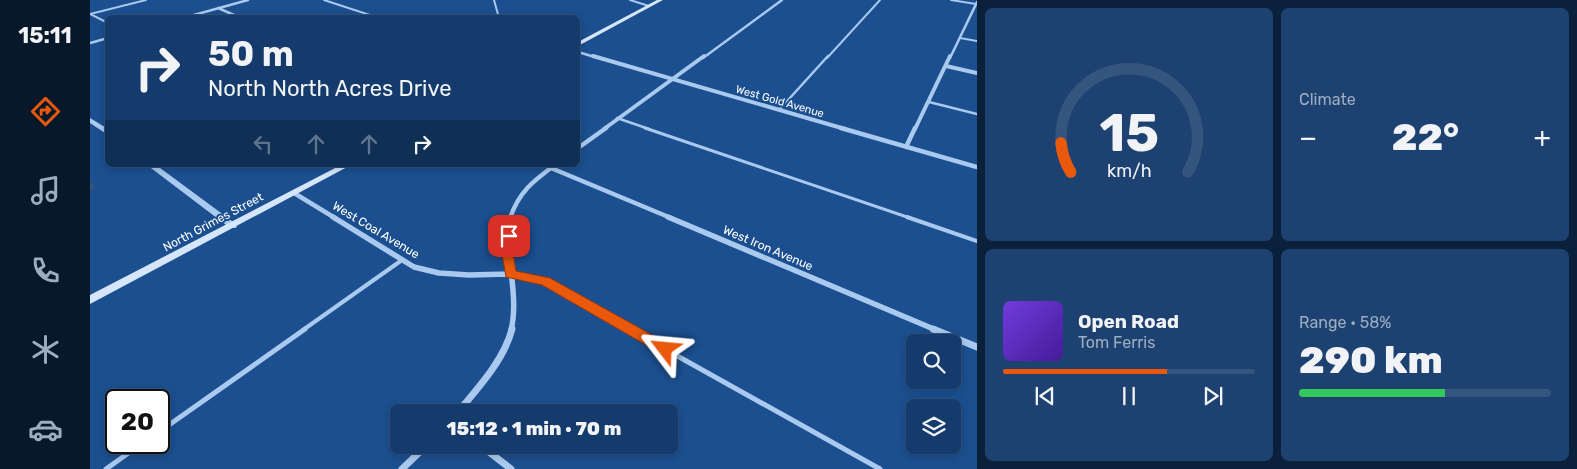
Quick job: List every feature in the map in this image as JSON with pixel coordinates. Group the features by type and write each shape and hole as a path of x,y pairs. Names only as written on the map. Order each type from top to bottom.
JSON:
{"main road":[{"path":"580,43 661,0"},
{"name":"North Grimes Street","path":"90,300 343,167"}],"street":[{"path":"193,15 248,0"},
{"path":"580,146 782,0"},
{"path":"906,147 977,3"},
{"path":"217,8 234,15"},
{"path":"90,42 105,39"},
{"name":"West Gold Avenue","path":"580,53 977,167"},
{"path":"946,66 977,73"},
{"path":"90,120 105,131"},
{"path":"154,167 233,226"},
{"path":"465,404 482,385 501,354 513,324 508,254 511,218 516,203 525,189 552,167"},
{"name":"West Iron Avenue","path":"555,167 977,347"},
{"name":"West Coal Avenue","path":"294,193 414,267 439,273 469,275 510,274"},
{"path":"402,469 418,454"},
{"path":"492,454 511,469"}],"lane":[{"path":"90,14 146,0"},
{"path":"324,0 369,15"},
{"path":"494,0 498,15"},
{"path":"630,0 649,6"},
{"path":"779,110 880,0"},
{"path":"951,0 977,3"},
{"path":"90,14 105,22"},
{"path":"960,38 977,41"},
{"path":"929,102 977,114"},
{"path":"617,118 977,242"},
{"path":"170,424 402,260"},
{"path":"510,274 546,282 880,469"},
{"path":"106,469 127,454"}],"route":[{"path":"509,236 510,274 546,282 665,349"}]}
